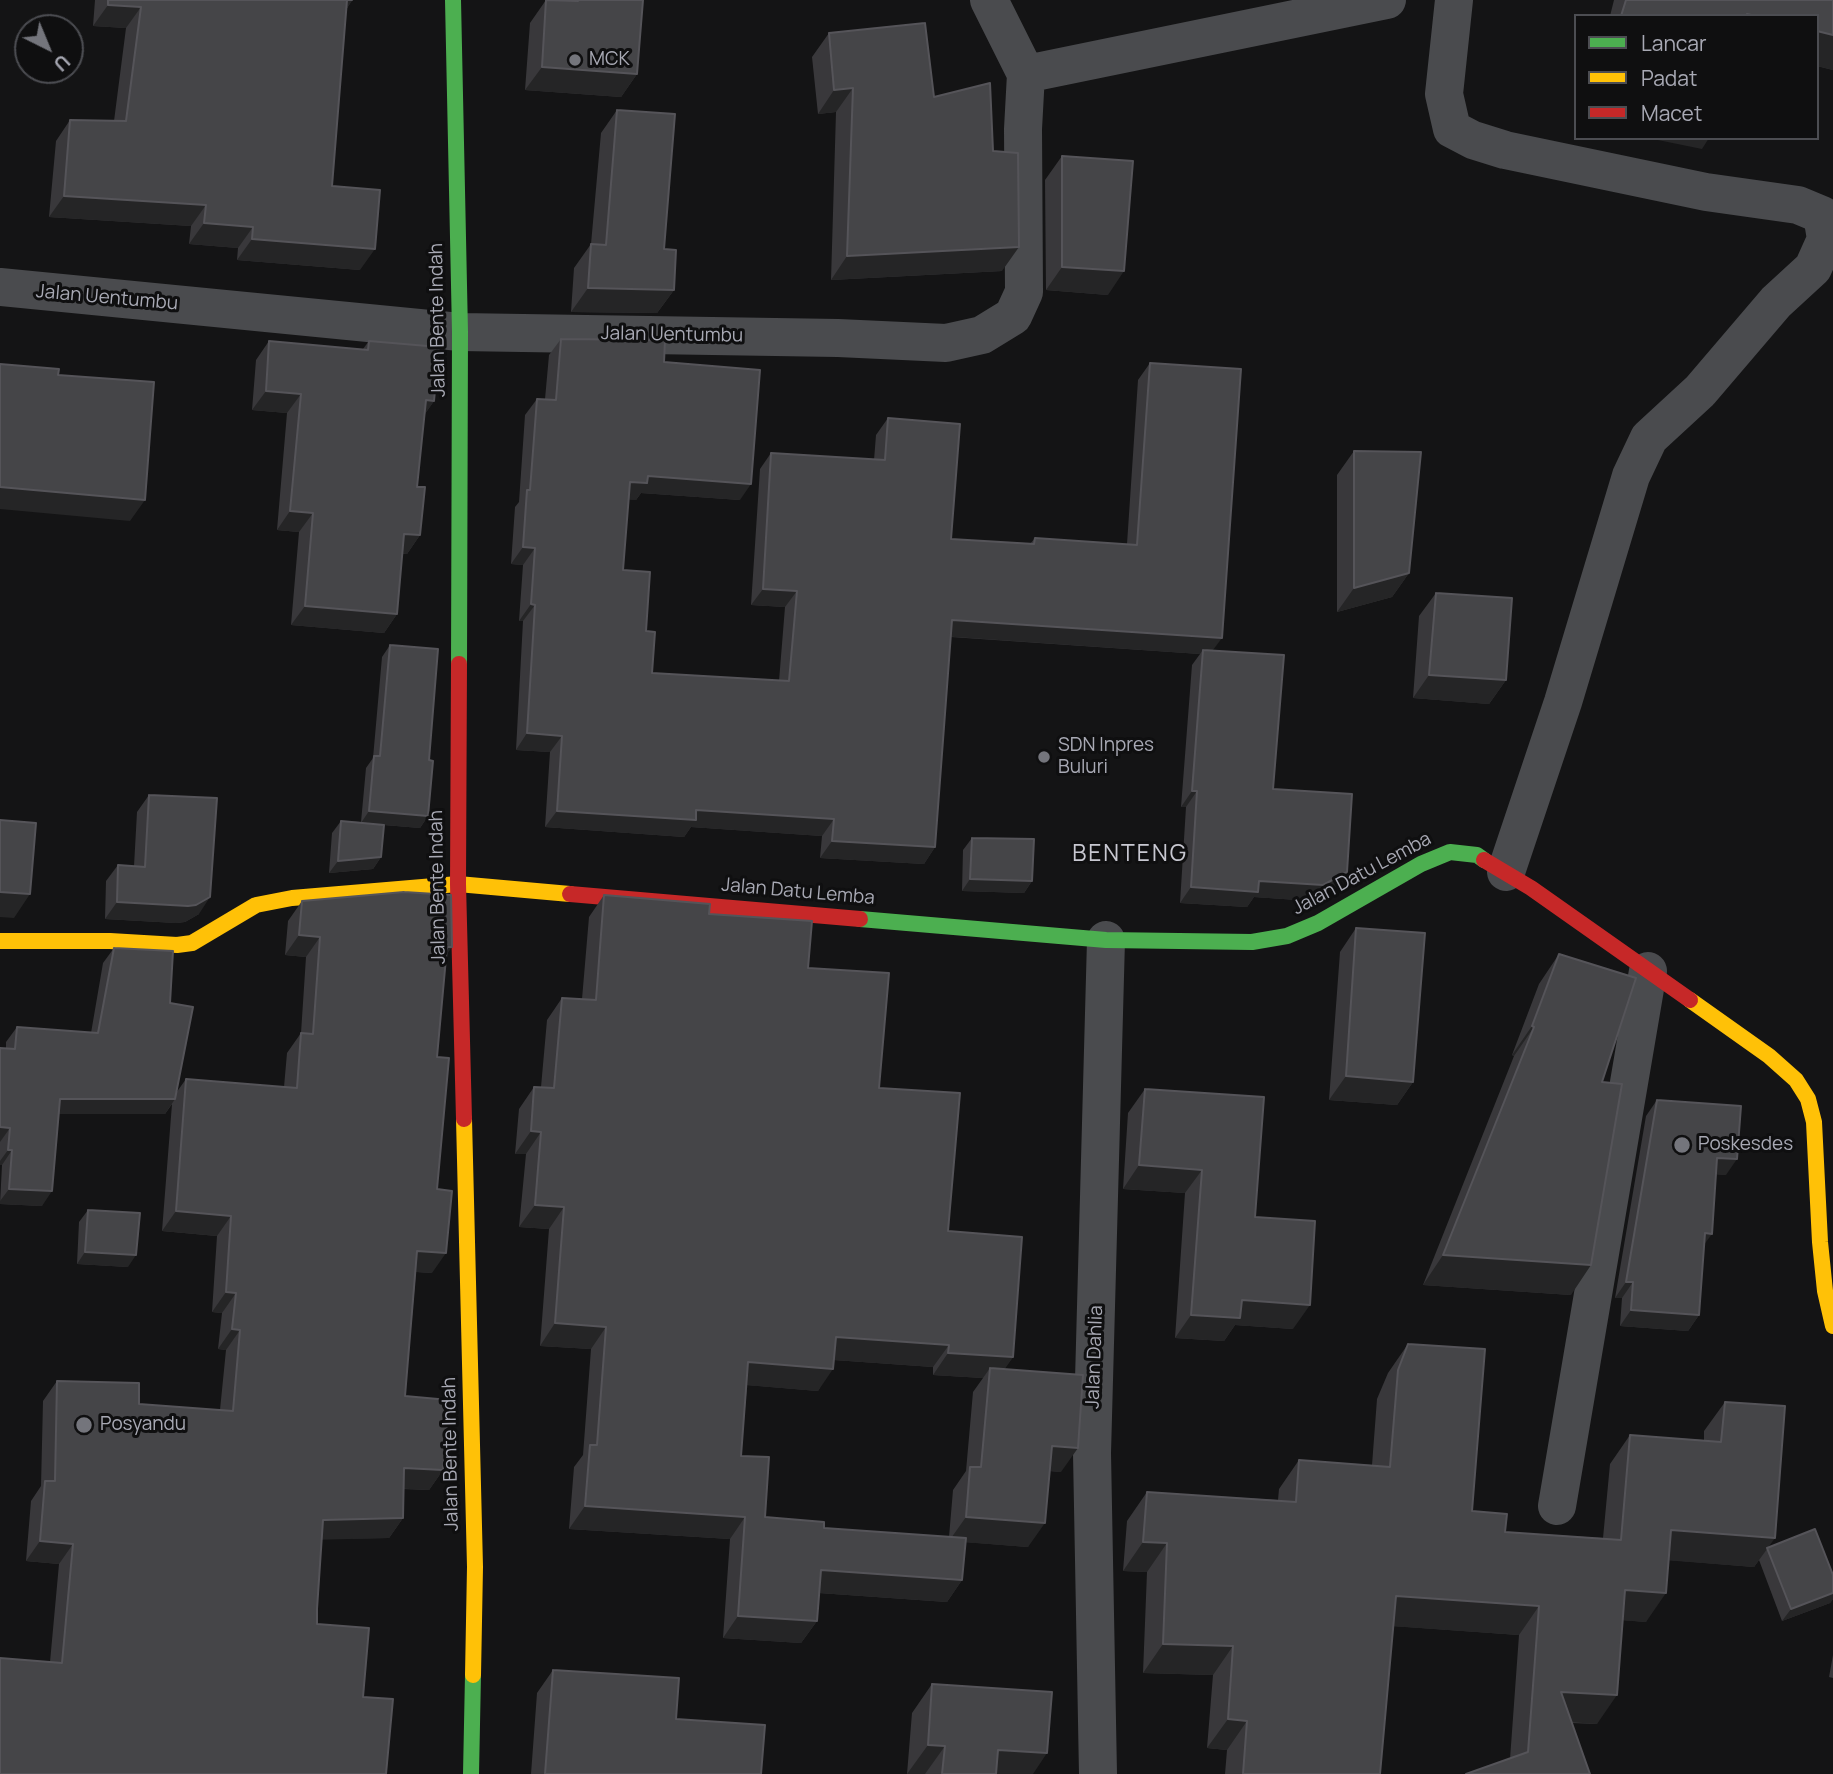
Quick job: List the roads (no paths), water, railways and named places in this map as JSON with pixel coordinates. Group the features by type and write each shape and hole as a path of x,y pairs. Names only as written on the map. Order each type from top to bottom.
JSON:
{"street":[{"name":"Jalan Bente Indah","path":"453,0 460,332 458,884 475,1567 471,1774"},
{"name":"Jalan Uentumbu","path":"0,287 460,332 824,338 946,343 982,335 1013,316 1024,292 1023,129 1026,74 989,0"},
{"path":"1026,74 1387,0"},
{"path":"1454,0 1444,94 1452,129 1473,140 1505,150 1706,192 1798,205 1822,215 1826,239 1813,268 1776,302 1700,391 1650,438 1631,476 1563,702 1506,872"},
{"name":"Jalan Datu Lemba","path":"0,942 110,941 177,945 192,943 256,905 292,898 458,884 1106,940 1252,943 1287,936 1318,923 1421,864 1450,852 1477,855 1506,872 1769,1056 1796,1080 1808,1099 1814,1122 1820,1242 1825,1291 1833,1326"},
{"name":"Jalan Dahlia","path":"1098,1774 1092,1453 1106,940"},
{"path":"1557,1506 1648,971"}],"place":[{"name":"MCK","path":"575,60"},
{"name":"SDN Inpres Buluri","path":"1044,757"},
{"name":"Poskesdes","path":"1682,1145"},
{"name":"Posyandu","path":"84,1425"}],"district":[{"name":"BENTENG","path":"1130,855"}]}
